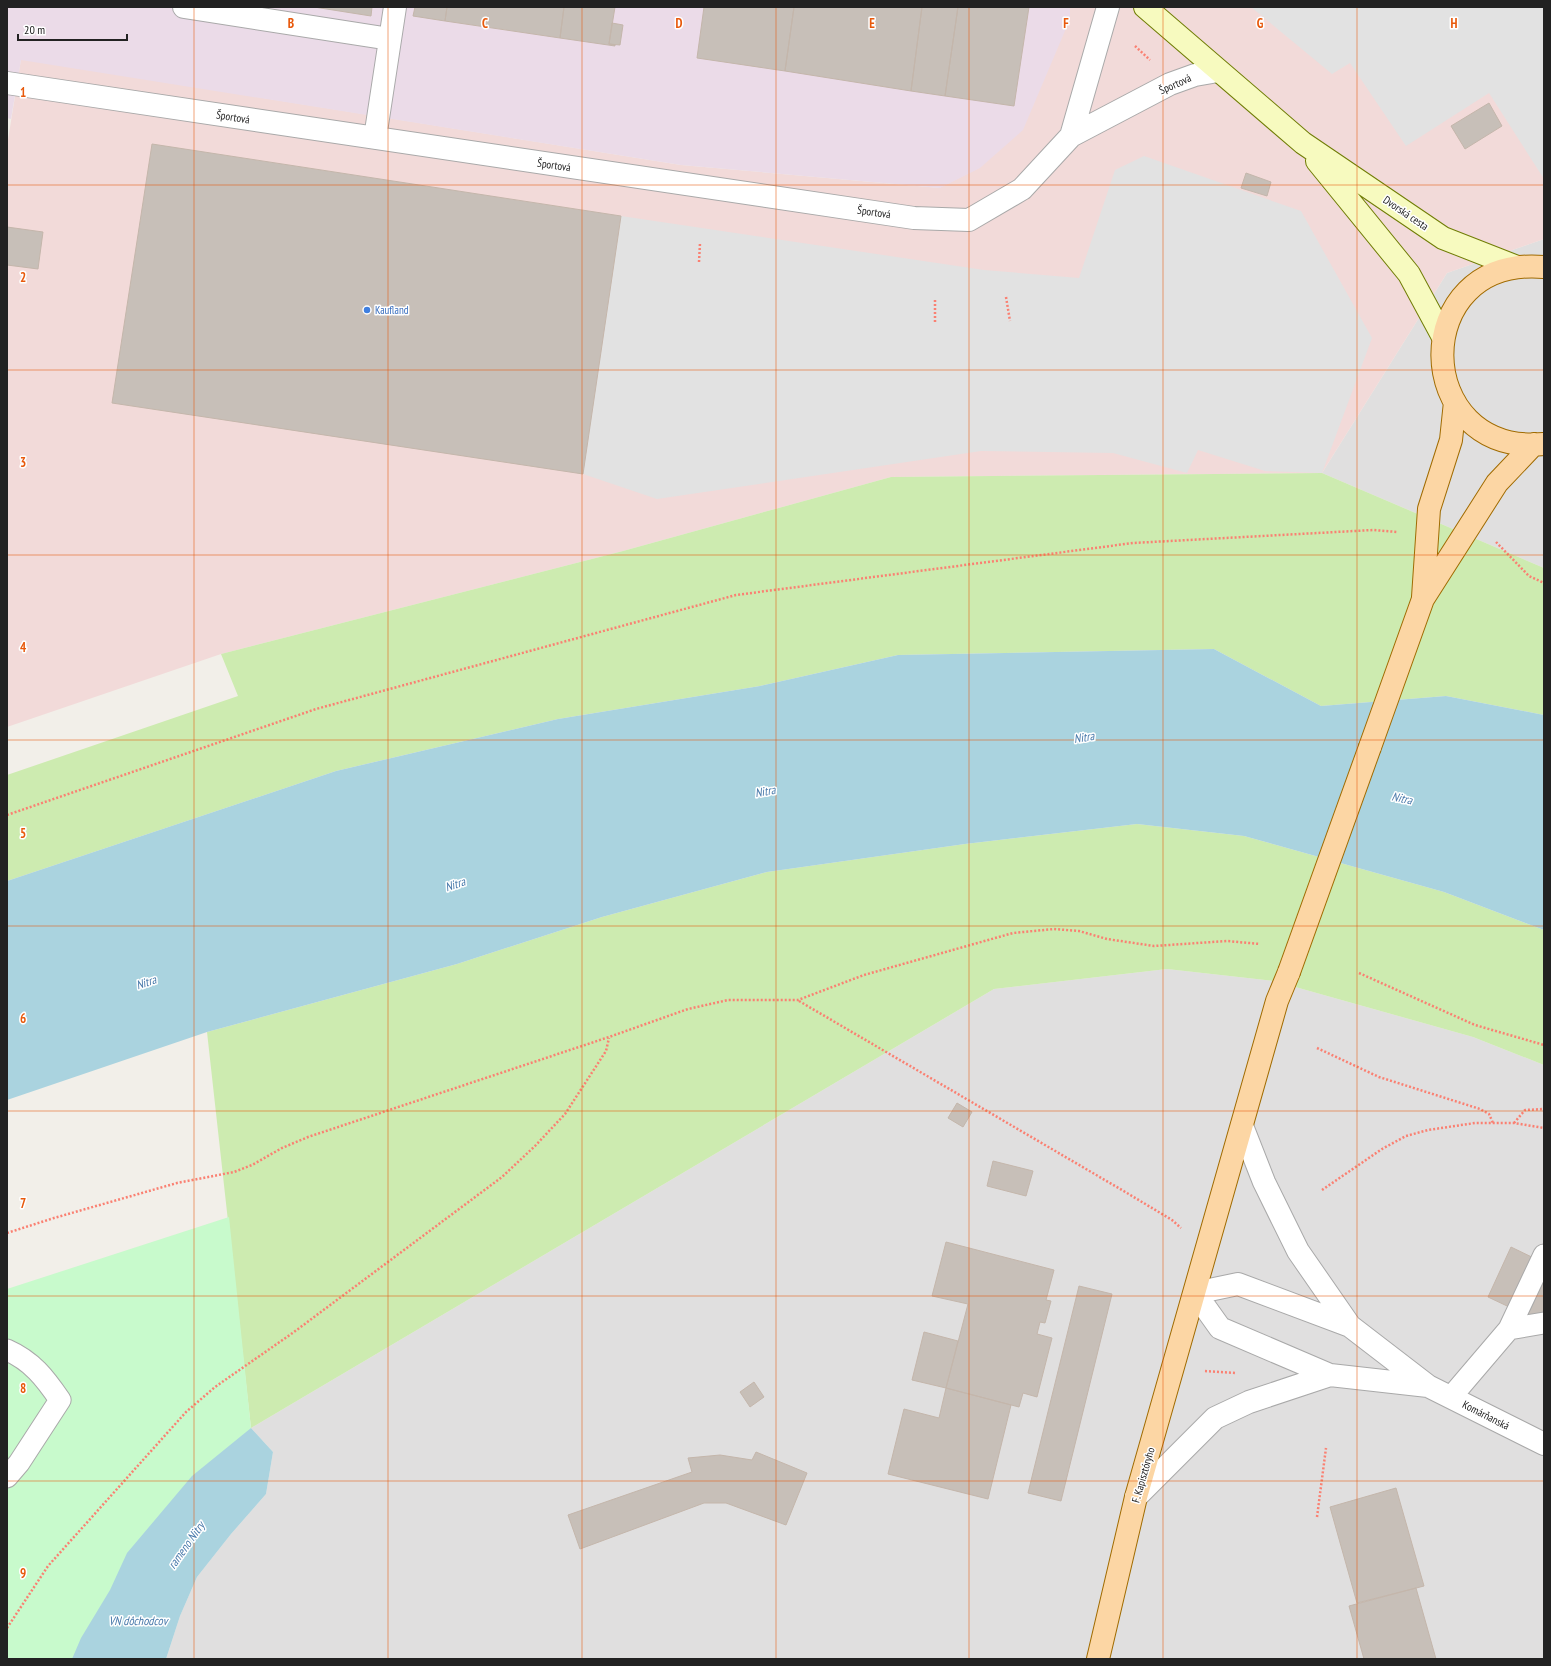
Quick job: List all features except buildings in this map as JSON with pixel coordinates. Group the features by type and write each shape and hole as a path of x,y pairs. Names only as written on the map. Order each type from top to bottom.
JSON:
{"main road":[{"path":"1539,444 1518,444 1503,440 1488,434 1476,425 1454,402 1448,390 1442,364 1443,337 1452,312 1469,291 1491,275 1517,267 1544,267"},
{"path":"1423,599 1429,509 1451,440 1454,402"},
{"path":"1423,599 1497,483 1539,444"},
{"name":"F. Kapisztóryho","path":"1098,1659 1136,1497 1277,1001 1289,972 1423,599"}],"street":[{"path":"184,7 390,40"},
{"path":"375,138 395,7"},
{"name":"Športová","path":"1071,136 1108,7"},
{"name":"Dvorská cesta","path":"1145,7 1303,143 1443,238 1517,267"},
{"name":"Športová","path":"7,83 914,218 969,220 1022,189 1071,136 1170,84 1195,75 1218,71"},
{"name":"Dvorská cesta","path":"1303,143 1409,274 1443,337"},
{"path":"1242,1126 1264,1182 1298,1251 1350,1326"},
{"path":"1238,1284 1350,1326 1428,1386 1330,1375 1220,1328 1195,1293 1238,1284"},
{"path":"1136,1497 1214,1418 1249,1402 1330,1375"},
{"name":"Komárňanská","path":"1428,1386 1544,1444"}],"lane":[{"path":"1451,1397 1509,1329 1544,1256"},
{"path":"1509,1329 1544,1323"},
{"path":"7,1350 21,1356 44,1376 60,1400 20,1463 7,1478"}],"path":[{"path":"699,262 700,243"},
{"path":"1006,297 1010,321"},
{"path":"935,300 935,324"},
{"path":"7,815 316,709 736,595 1133,543 1373,530 1397,532"},
{"path":"1496,541 1529,576 1544,582"},
{"path":"7,1233 177,1183 234,1172 252,1165 282,1148 308,1138 688,1009 728,1000 798,1000 864,976 1014,933 1054,930 1079,931 1107,939 1154,946 1227,941 1260,944"},
{"path":"1359,973 1475,1025 1544,1045"},
{"path":"798,1000 1165,1216 1184,1231"},
{"path":"7,1628 48,1566 186,1412 215,1387 294,1332 502,1176 535,1146 565,1114 606,1051 609,1037"},
{"path":"1318,1048 1379,1077 1480,1109 1489,1114 1493,1123"},
{"path":"1514,1123 1525,1110 1544,1110"},
{"path":"1322,1190 1382,1148 1406,1136 1428,1130 1474,1123 1514,1123 1544,1128"},
{"path":"1205,1371 1236,1373"},
{"path":"1317,1517 1326,1448"}],"shaded area":[{"path":"7,7 1070,7 1070,19 1023,130 980,168 940,188 681,165 21,60 11,119 7,118"},
{"path":"1070,7 1544,7 1544,239 1447,273 1322,473 891,477 623,551 221,654 7,727 7,146 21,59 681,165 940,188 1070,19"},
{"path":"1251,7 1544,7 1544,179 1489,93 1406,146 1350,63 1332,74"},
{"path":"1144,156 1301,211 1372,338 1322,473 1265,471 1198,450 1187,473 1113,453 981,451 657,499 583,474 621,216 984,270 1079,278 1115,170"},
{"path":"1544,239 1544,568 1322,473 1447,273"},
{"path":"1167,969 1274,981 1473,1037 1544,1065 1544,1659 166,1659 180,1616 197,1577 231,1534 266,1494 273,1452 251,1428 994,989"}],"green space":[{"path":"1322,473 1544,568 1544,715 1446,696 1321,706 1214,649 898,655 760,686 558,719 336,771 7,881 7,775 238,696 221,654 623,551 891,477"},
{"path":"1137,824 1244,836 1444,892 1544,930 1544,1065 1473,1037 1274,981 1167,969 994,989 251,1428 207,1032 457,964 602,917 767,872 965,844"},
{"path":"229,1217 251,1428 128,1659 7,1659 7,1289"}],"water":[{"name":"Nitra","path":"1214,649 1321,706 1446,696 1544,715 1544,930 1444,892 1244,836 1137,824 965,844 767,872 602,917 457,964 207,1032 7,1100 7,881 336,771 558,719 760,686 898,655"},
{"name":"VN dôchodcov","path":"251,1428 273,1452 266,1494 231,1534 197,1577 180,1616 166,1659 72,1659 81,1638 110,1590 127,1553 192,1476"}],"place":[{"name":"Kaufland","path":"367,310"}],"water label":[{"name":"rameno Nitry","path":"186,1545"}]}
